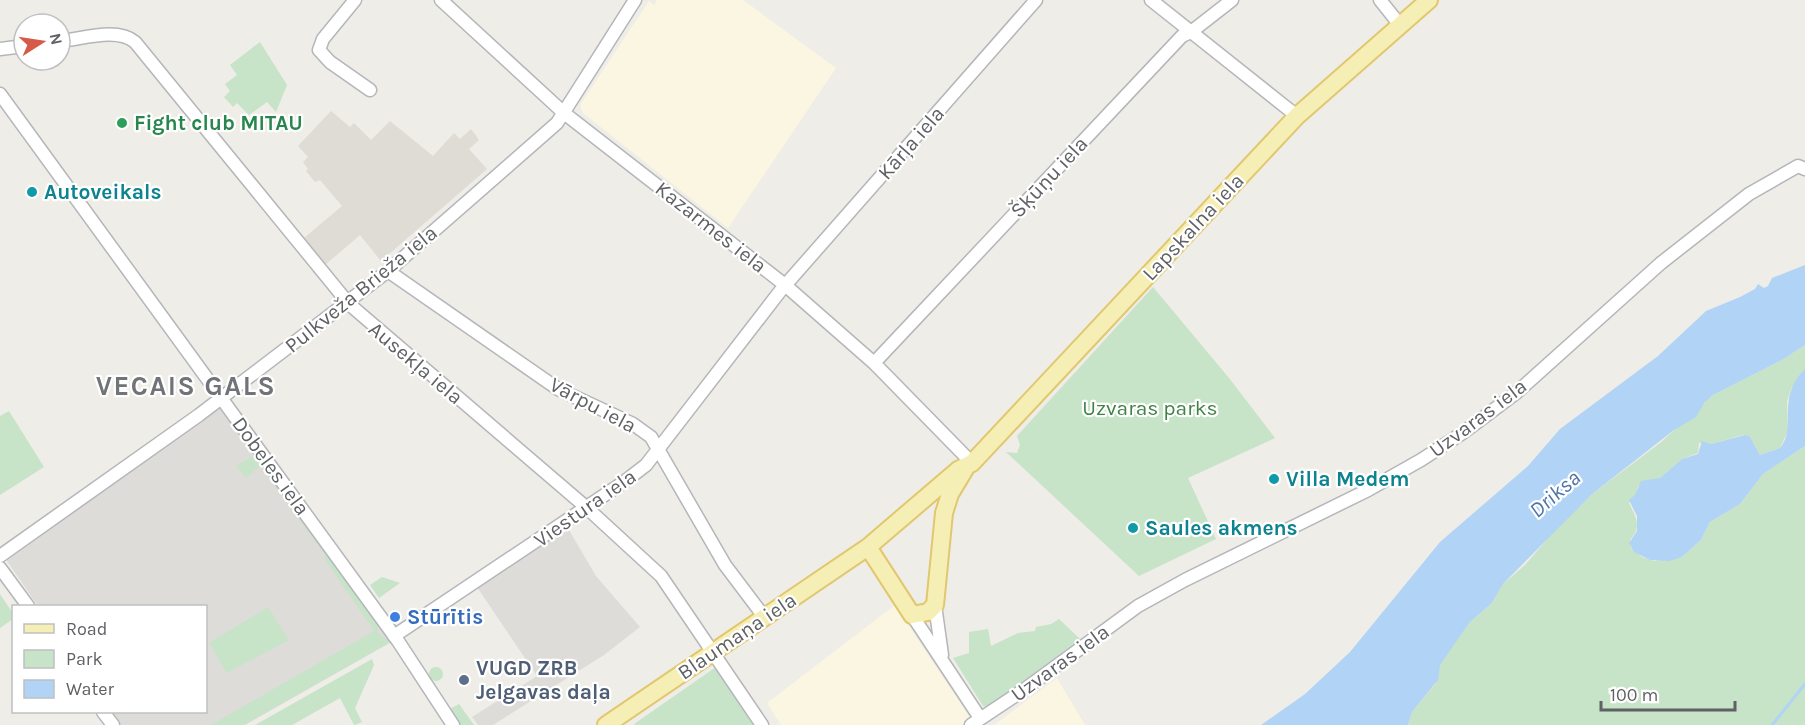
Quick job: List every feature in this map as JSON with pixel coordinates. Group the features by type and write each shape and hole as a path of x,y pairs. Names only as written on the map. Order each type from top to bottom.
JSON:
{"main road":[{"name":"Lapskalna iela","path":"935,606 944,513 950,494 970,465 1297,116 1429,0"},
{"name":"Lapskalna iela","path":"912,615 868,547 958,470 970,465"},
{"name":"Blaumaņa iela","path":"606,725 868,547"},
{"path":"912,615 928,612 935,606"}],"street":[{"path":"355,0 319,44 319,50 330,62 370,90"},
{"name":"Kazarmes iela","path":"441,0 564,113 785,285 874,363 970,465"},
{"name":"Pulkveža Brieža iela","path":"0,556 221,399 349,304 388,271 556,123 635,0"},
{"name":"Kārļa iela","path":"785,285 1036,0"},
{"path":"1151,0 1297,116"},
{"name":"Šķūņu iela","path":"874,363 1182,36 1191,32 1232,0"},
{"path":"1380,0 1400,25"},
{"name":"Ausekļa iela","path":"72,40 116,34 127,36 135,42 349,304 662,576 762,725"},
{"name":"Dobeles iela","path":"0,94 394,636 453,725"},
{"name":"Uzvaras iela","path":"975,722 1025,689 1138,606 1185,580 1368,490 1422,460 1516,393 1643,278 1749,194 1798,166 1805,169"},
{"name":"Vārpu iela","path":"388,271 558,389 633,424 651,437 725,565 765,618"},
{"name":"Viestura iela","path":"394,636 586,508 646,465 785,285"},
{"path":"0,568 26,605"},
{"name":"Lapskalna iela","path":"935,606 945,665"},
{"name":"Lapskalna iela","path":"912,615 945,665 975,722"}],"shaded area":[{"path":"657,0 743,0 836,68 728,228 583,113 580,105 649,1 654,5"},
{"path":"331,111 350,127 354,123 371,140 390,121 433,156 454,133 460,139 471,129 479,140 469,149 487,169 381,261 360,235 325,265 304,238 342,206 320,180 315,182 306,171 308,169 303,162 308,157 298,146"},
{"path":"217,407 223,410 391,642 245,725 121,725 113,713 207,713 207,605 37,605 5,558"},
{"path":"566,525 596,576 640,627 604,655 493,725 478,725 472,717 537,676 475,584"},
{"path":"895,605 975,725 781,725 767,703"},
{"path":"1057,678 1085,725 994,725"}],"green space":[{"path":"260,42 287,85 276,112 267,102 249,115 237,103 233,107 224,97 230,91 225,84 237,75 230,65"},
{"name":"Uzvaras parks","path":"1153,287 1229,378 1275,438 1188,478 1216,539 1139,576 1006,452 1017,453 1020,445 1017,436"},
{"path":"1805,345 1805,369 1791,389 1787,402 1788,431 1780,448 1760,455 1751,439 1743,435 1711,444 1699,443 1698,453 1682,459 1660,478 1638,486 1636,495 1629,503 1637,526 1630,540 1631,548 1642,557 1654,561 1682,557 1701,540 1710,522 1740,504 1763,474 1805,446 1805,725 1408,725 1412,712 1436,683 1438,667 1470,622 1492,603 1503,584 1525,565 1561,523 1591,495 1660,443 1713,395 1782,360"},
{"path":"9,411 44,467 0,495 0,416"},
{"path":"256,454 377,620 378,633 391,642 244,725 211,725 374,631 324,558 326,556 260,466 246,478 236,466"},
{"path":"382,577 400,583 379,598 370,585"},
{"path":"0,594 12,612 12,620 0,628"},
{"path":"268,607 289,640 227,673 209,643"},
{"path":"1059,619 1080,639 989,707 983,706 953,658 969,653 969,632 988,629 991,646 1018,633 1035,631 1036,627 1051,624"},
{"path":"372,659 374,665 355,708 362,722 354,725 340,698 292,725 255,725"},
{"path":"436,667 441,669 443,674 441,679 436,681 431,679 429,674 431,669"},
{"path":"716,667 753,725 634,724"},
{"path":"459,704 474,725 460,725 450,709"}],"water":[{"name":"Driksa","path":"1805,265 1805,345 1782,360 1713,395 1704,403 1696,417 1674,430 1591,495 1503,584 1492,603 1470,622 1440,665 1438,680 1412,712 1408,725 1261,725 1305,694 1350,652 1440,542 1528,466 1560,429 1658,356 1706,311 1740,297 1755,289 1758,284 1764,288 1768,286 1772,278"},
{"path":"1805,369 1805,446 1763,474 1740,504 1710,522 1701,540 1682,557 1669,561 1650,560 1634,552 1629,543 1637,531 1637,516 1629,500 1635,495 1641,481 1660,478 1682,459 1698,454 1702,441 1711,444 1745,435 1750,437 1760,455 1780,448 1787,431 1791,391"}],"waterway":[{"path":"1772,725 1805,684"}],"place":[{"name":"Fight club MITAU","path":"122,123"},
{"name":"Autoveikals","path":"32,192"},
{"name":"Villa Medem","path":"1274,479"},
{"name":"Saules akmens","path":"1133,528"},
{"name":"Stūrītis","path":"395,617"},
{"name":"VUGD ZRB Jelgavas daļa","path":"464,680"}],"district":[{"name":"VECAIS GALS","path":"186,386"}]}
